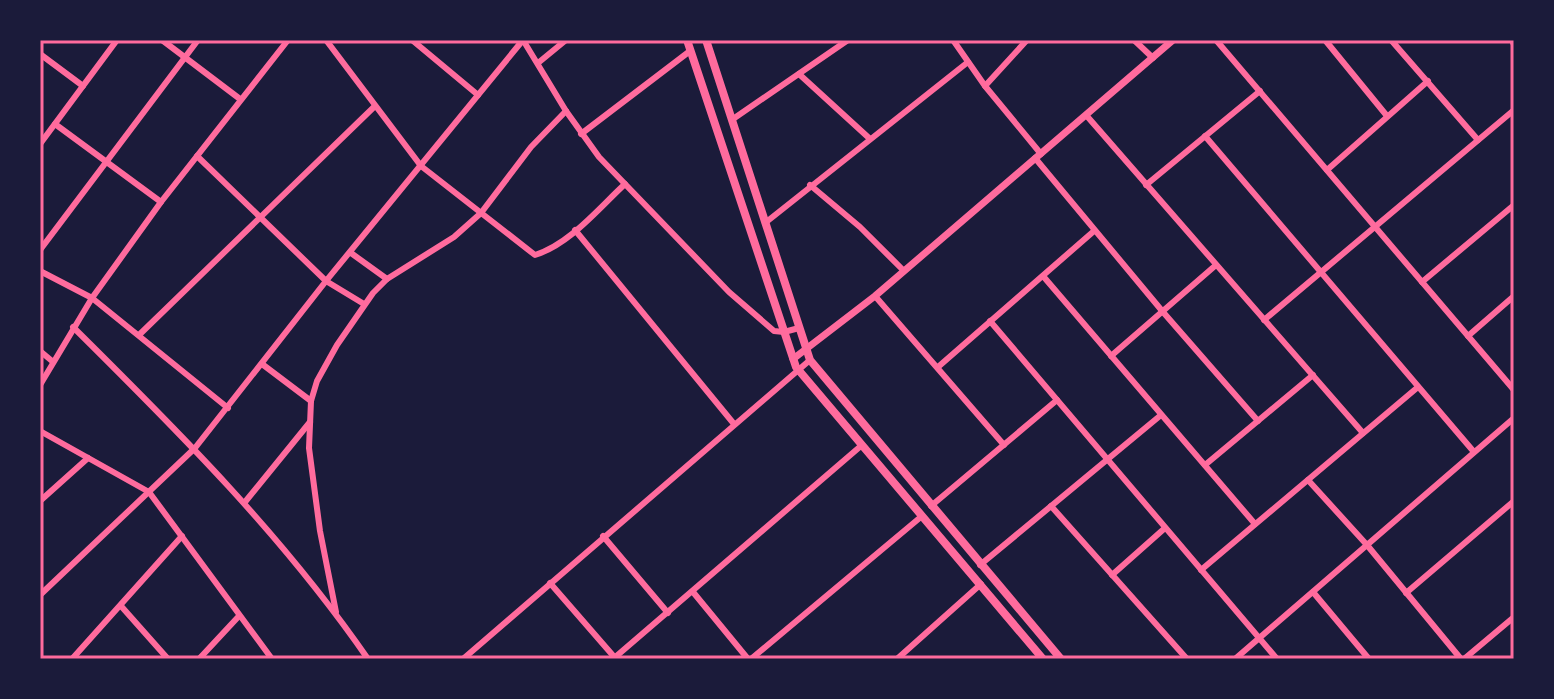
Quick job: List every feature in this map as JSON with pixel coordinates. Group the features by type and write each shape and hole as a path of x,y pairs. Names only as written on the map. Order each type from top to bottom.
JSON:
{"main road":[{"path":"687,40 798,370 1042,659"},
{"path":"706,40 810,360 1061,659"}],"street":[{"path":"40,144 117,40"},
{"path":"162,40 240,99"},
{"path":"40,250 198,40"},
{"path":"40,385 92,298 161,202 288,40"},
{"path":"326,40 421,166 535,255 549,250 575,230 625,184"},
{"path":"412,40 478,95"},
{"path":"40,595 195,448 326,281 523,40 581,134 625,184 729,292 774,331 799,328"},
{"path":"538,63 566,40"},
{"path":"733,119 848,40"},
{"path":"953,40 1094,231 1258,421"},
{"path":"985,86 1027,40"},
{"path":"1134,40 1153,58"},
{"path":"793,359 875,296 1173,40"},
{"path":"1216,40 1514,390"},
{"path":"1325,40 1387,116"},
{"path":"1391,40 1478,140"},
{"path":"581,134 690,51"},
{"path":"40,54 83,86"},
{"path":"765,223 968,62"},
{"path":"799,74 869,138"},
{"path":"1327,170 1428,81"},
{"path":"1146,185 1260,91"},
{"path":"139,335 375,106"},
{"path":"1264,320 1514,110"},
{"path":"336,612 320,531 309,448 311,401 317,381 364,304 387,279 454,237 481,213 531,147 566,111"},
{"path":"1086,115 1363,433"},
{"path":"55,124 161,202"},
{"path":"1205,136 1474,452"},
{"path":"197,156 326,281 364,304"},
{"path":"810,185 860,227 904,271"},
{"path":"1422,282 1514,205"},
{"path":"575,230 734,424"},
{"path":"938,367 1094,231"},
{"path":"351,253 387,279"},
{"path":"1111,356 1216,265"},
{"path":"40,271 92,298 228,408"},
{"path":"1043,276 1255,524"},
{"path":"875,296 1004,445"},
{"path":"1468,336 1514,296"},
{"path":"990,321 1277,659"},
{"path":"73,327 245,502 336,612 368,659"},
{"path":"40,351 52,361"},
{"path":"463,659 810,360"},
{"path":"262,364 311,401"},
{"path":"1205,465 1313,375"},
{"path":"1201,570 1418,387"},
{"path":"931,506 1057,400"},
{"path":"980,565 1161,415"},
{"path":"1235,659 1514,418"},
{"path":"245,502 310,422"},
{"path":"40,431 149,492 272,659"},
{"path":"550,583 615,659 862,445"},
{"path":"40,501 88,458"},
{"path":"1308,480 1463,659 1514,617"},
{"path":"1406,593 1514,501"},
{"path":"1051,506 1187,659"},
{"path":"693,592 750,659 922,516"},
{"path":"1112,575 1165,528"},
{"path":"72,659 182,536"},
{"path":"603,536 668,613"},
{"path":"897,659 981,584"},
{"path":"1313,592 1369,659"},
{"path":"121,606 168,659"},
{"path":"199,659 239,616"},
{"path":"1506,623 1514,631"}]}
